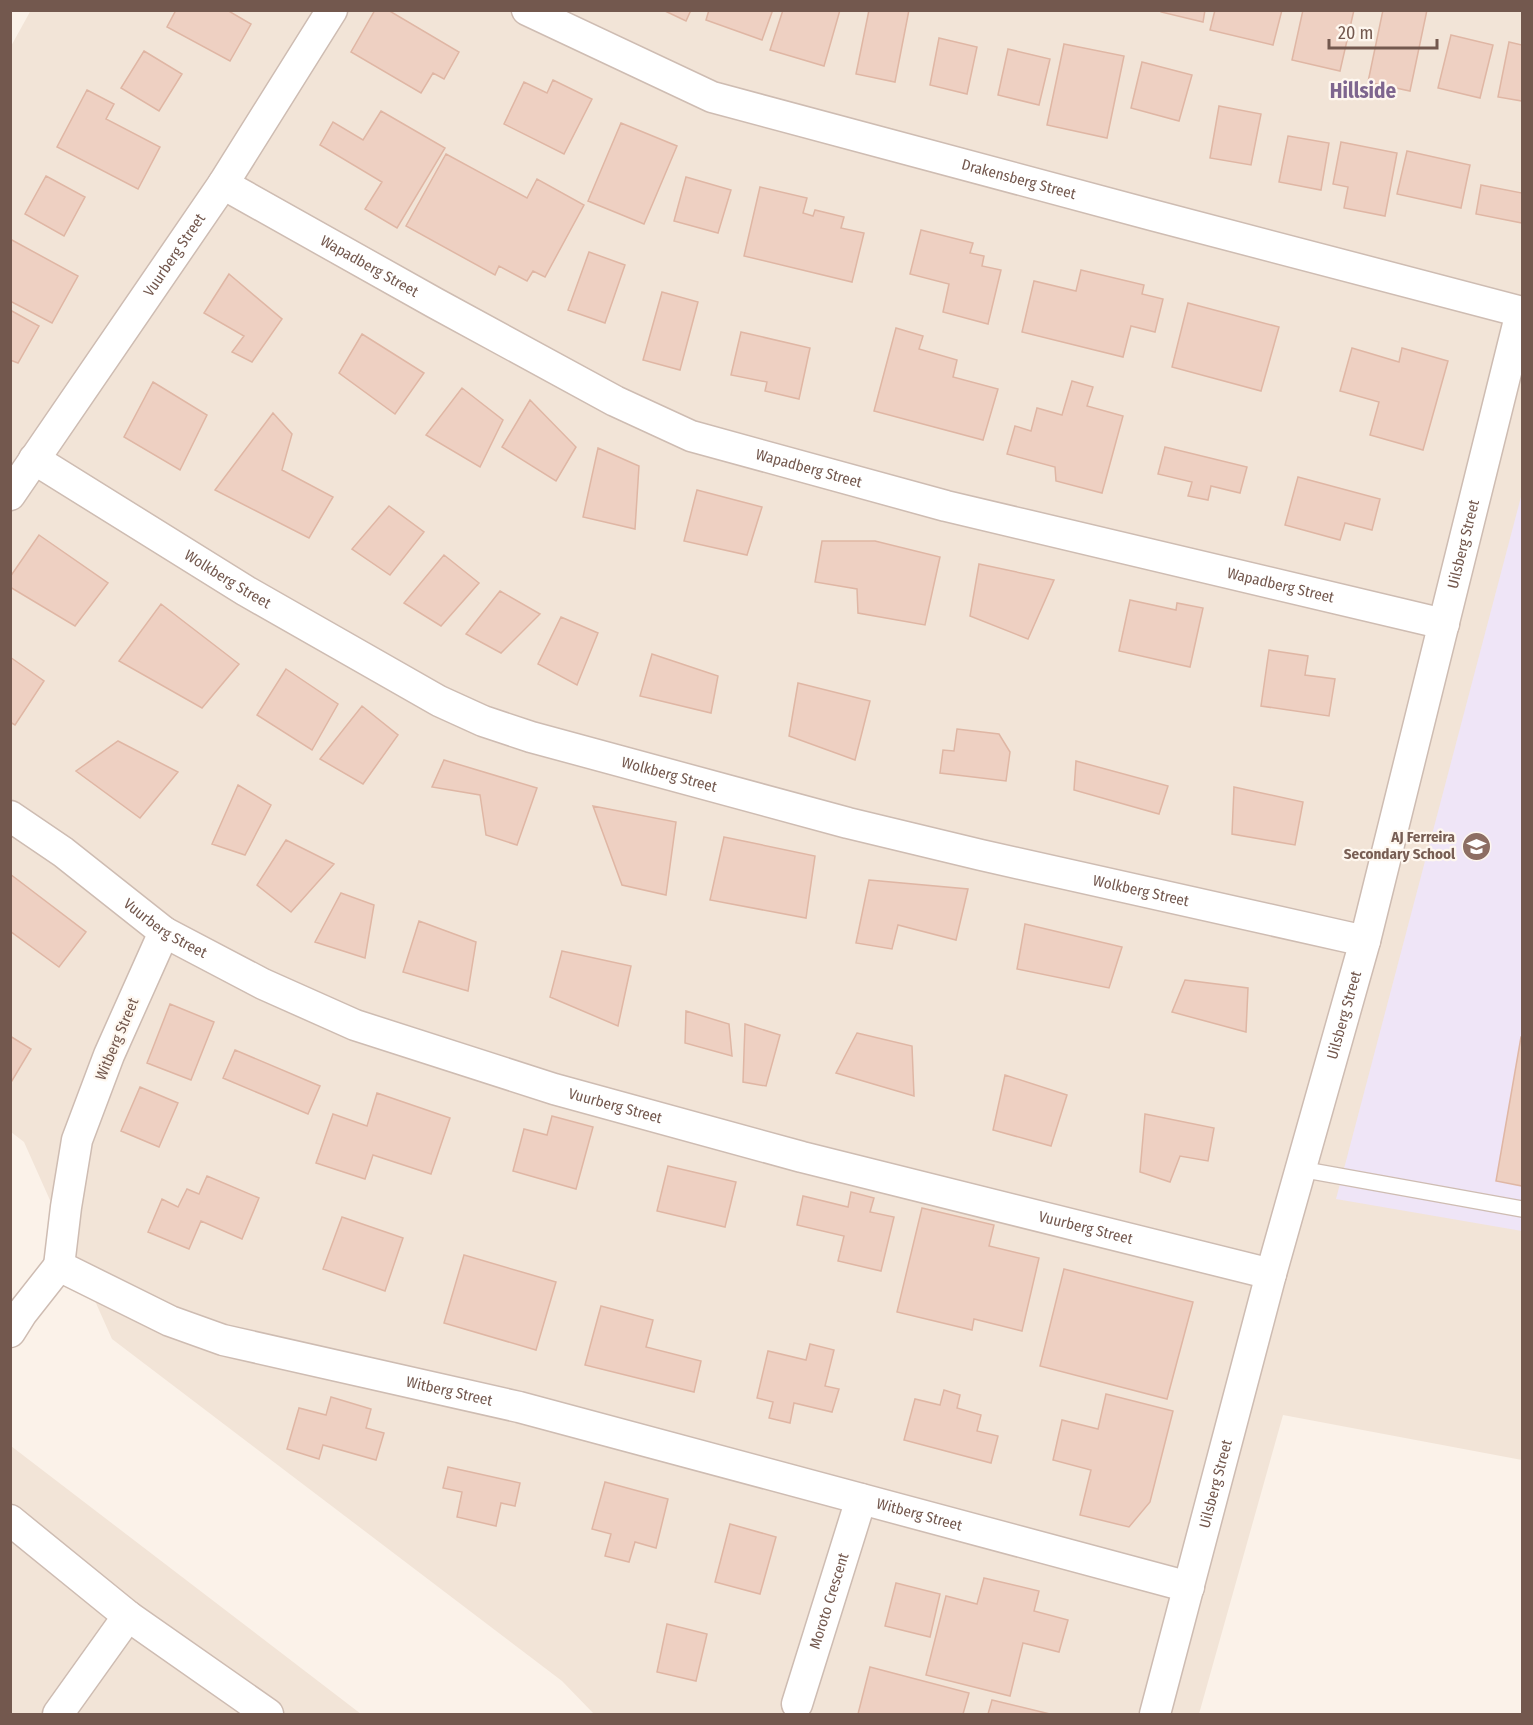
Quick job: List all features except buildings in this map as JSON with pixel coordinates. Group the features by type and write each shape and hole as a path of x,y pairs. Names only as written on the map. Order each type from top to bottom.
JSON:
{"street":[{"name":"Vuurberg Street","path":"10,495 223,183 332,10"},
{"name":"Drakensberg Street","path":"527,10 712,97 1152,216 1522,312"},
{"name":"Wapadberg Street","path":"223,183 444,308 605,395 691,436 946,506 1444,624"},
{"name":"Uilsberg Street","path":"1155,1714 1271,1274 1365,941 1522,312"},
{"name":"Wolkberg Street","path":"34,459 246,591 439,701 483,721 542,740 848,823 992,858 1365,941"},
{"name":"Vuurberg Street","path":"10,816 63,852 164,932 263,984 355,1025 554,1089 802,1157 1271,1274"},
{"name":"Witberg Street","path":"164,932 109,1055 77,1140 59,1266 170,1321 223,1340 519,1407 1188,1587"},
{"path":"10,1332 59,1266"},
{"name":"Moroto Crescent","path":"797,1704 861,1499"},
{"path":"10,1520 128,1616 268,1714"},
{"path":"58,1714 128,1616"}],"lane":[{"path":"1300,1169 1522,1209"}],"shaded area":[{"name":"Hillside","path":"31,10 1522,11 1522,1460 1283,1415 1199,1714 594,1714 562,1681 112,1339 24,1142 11,1132 10,48"},
{"name":"AJ Ferreira Secondary School","path":"1522,493 1522,1231 1336,1199"},
{"path":"11,1446 361,1714 11,1714"}],"place":[{"name":"AJ Ferreira Secondary School","path":"1476,846"}],"district":[{"name":"Hillside","path":"1363,91"}]}
